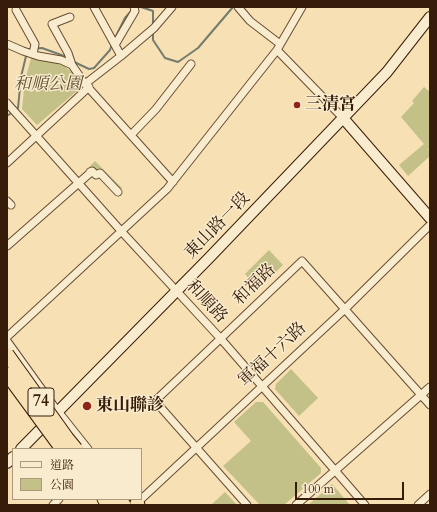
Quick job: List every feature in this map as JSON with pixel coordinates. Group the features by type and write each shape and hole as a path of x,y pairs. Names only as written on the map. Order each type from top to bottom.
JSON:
{"highway":[{"name":"74","path":"7,354 75,448"},
{"name":"74","path":"7,374 44,431"},
{"name":"74","path":"7,387 44,431 61,448"},
{"path":"122,500 135,504"}],"main road":[{"name":"東山路一段","path":"22,448 44,431 59,412 177,292 387,72 430,17"},
{"path":"343,118 430,218"}],"street":[{"path":"94,7 121,56"},
{"path":"7,163 87,85 151,30 172,7"},
{"path":"238,7 250,21 278,47 343,118"},
{"path":"7,337 167,189 278,47 302,7"},
{"path":"114,42 135,9"},
{"path":"16,10 34,45 33,54"},
{"path":"70,17 52,24 68,53 71,63 87,85 173,182"},
{"path":"7,44 33,54 71,63"},
{"path":"132,134 156,109 192,64"},
{"name":"和順路","path":"9,105 122,232 221,339 365,505"},
{"path":"7,246 92,171 96,175 100,173 118,192"},
{"name":"軍福十六路","path":"142,498 262,387 430,225"},
{"name":"和福路","path":"247,505 155,401 302,261 430,405"},
{"path":"7,341 87,448"},
{"path":"7,383 55,448"},
{"path":"296,505 430,387"},
{"path":"418,505 430,494"}],"green space":[{"name":"和順公園","path":"32,55 64,66 84,85 37,125 22,109 25,80"},
{"path":"424,87 430,92 430,148 428,149 430,156 408,176 399,165 424,144 401,117 414,103 412,101"},
{"path":"95,161 122,188 116,193 101,177 99,179 89,167"},
{"path":"269,250 283,265 258,289 245,274"},
{"path":"291,369 318,398 299,416 275,389 276,384"},
{"path":"256,402 263,402 321,468 321,473 284,505 260,505 223,466 251,441 234,422"},
{"path":"332,484 350,505 308,505"},
{"path":"225,492 237,505 211,505"}],"waterway":[{"path":"141,7 153,11 153,27"},
{"path":"153,33 153,40 165,58 178,62 198,48 233,7"},
{"path":"114,40 125,18 132,10"},
{"path":"72,61 89,69 94,68 110,50 112,44"},
{"path":"29,49 42,48 67,57"},
{"path":"7,116 18,108 21,77 26,56"}],"place":[{"name":"三清宮","path":"297,105"},
{"name":"東山聯診","path":"87,406"}]}
